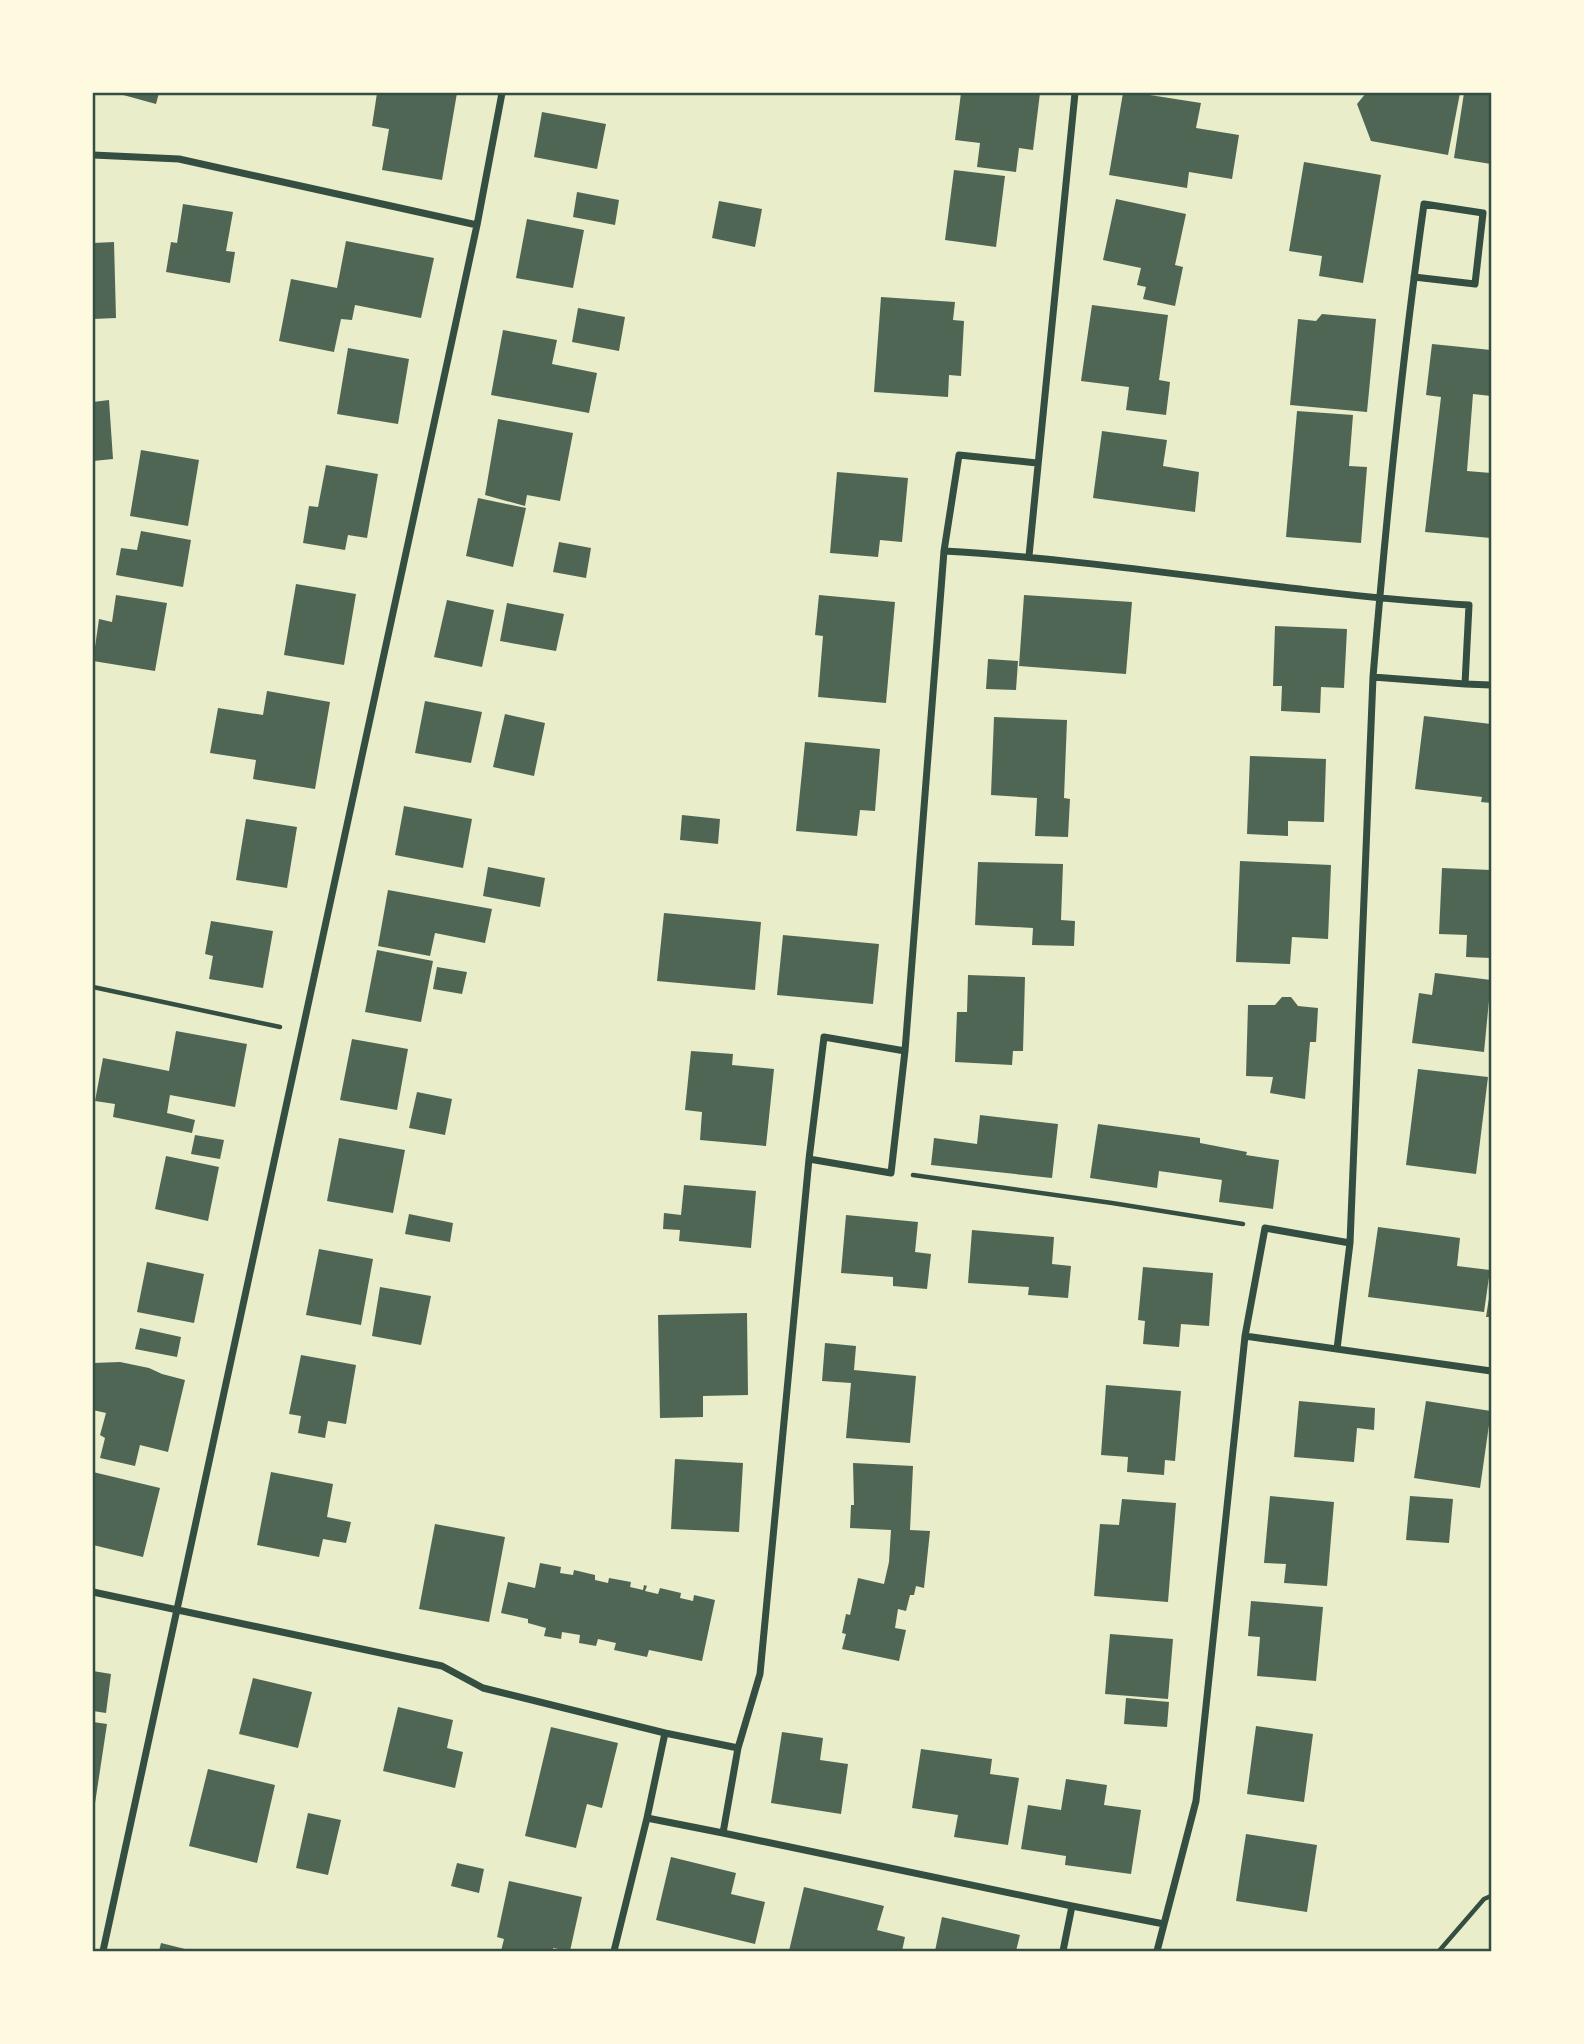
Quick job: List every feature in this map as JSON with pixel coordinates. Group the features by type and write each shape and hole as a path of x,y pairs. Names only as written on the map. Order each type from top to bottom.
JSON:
{"street":[{"path":"103,1951 477,225 502,93"},
{"path":"1029,556 1075,93"},
{"path":"93,155 179,159 477,225"},
{"path":"1337,1349 1350,1243 1373,677 1414,277 1424,204 1483,213 1475,284 1414,277"},
{"path":"809,1160 891,1172 905,1051 944,551 959,456 1037,463"},
{"path":"944,551 1029,556 1379,600 1469,605 1465,684"},
{"path":"1373,677 1491,685"},
{"path":"723,1833 738,1748 760,1674 809,1160 824,1037 905,1051"},
{"path":"1157,1951 1196,1801 1245,1336 1265,1228 1350,1243"},
{"path":"1245,1336 1491,1371"},
{"path":"93,1592 442,1666 483,1688 665,1733 738,1748"},
{"path":"614,1951 665,1733"},
{"path":"647,1818 1164,1924"},
{"path":"1063,1951 1072,1906"}],"path":[{"path":"93,987 283,1027"},
{"path":"891,1172 1265,1228"},
{"path":"1439,1951 1484,1899 1491,1896"}],"building":[{"path":"116,93 159,93 156,104"},
{"path":"377,93 457,93 442,180 382,170 389,129 372,126"},
{"path":"961,93 1040,93 1033,150 1019,148 1016,172 977,167 980,143 955,140"},
{"path":"1123,93 1201,103 1196,128 1239,135 1232,179 1189,172 1187,188 1109,175"},
{"path":"1366,93 1460,93 1448,155 1371,141 1357,104"},
{"path":"1464,93 1491,93 1491,164 1454,158"},
{"path":"542,112 606,124 597,169 534,157"},
{"path":"1304,162 1381,175 1363,283 1319,276 1322,256 1289,251"},
{"path":"954,170 1005,176 996,247 945,240"},
{"path":"577,192 619,200 615,225 573,217"},
{"path":"1116,199 1186,214 1175,265 1183,267 1175,306 1143,299 1146,287 1137,285 1141,268 1103,260"},
{"path":"719,201 762,209 755,247 712,238"},
{"path":"183,204 233,212 226,251 235,252 230,283 166,272 171,242 177,243"},
{"path":"527,219 584,230 573,288 516,278"},
{"path":"346,241 434,258 421,318 355,305 352,320 341,319 334,352 279,341 291,279 337,288"},
{"path":"114,242 116,318 93,319 93,243"},
{"path":"881,297 955,302 953,320 964,321 961,376 949,375 948,397 874,392"},
{"path":"1092,305 1168,315 1159,380 1170,382 1166,415 1126,410 1129,387 1081,381"},
{"path":"578,308 625,317 619,351 572,342"},
{"path":"1322,314 1376,319 1367,412 1290,405 1298,319 1316,321"},
{"path":"503,330 557,340 552,364 597,373 589,413 491,395"},
{"path":"1432,344 1491,350 1491,396 1473,394 1467,471 1491,473 1491,538 1425,532 1441,397 1426,395"},
{"path":"348,348 409,359 398,424 337,414"},
{"path":"109,400 113,459 93,461 93,402"},
{"path":"1297,411 1353,415 1349,466 1367,467 1361,543 1286,537"},
{"path":"498,419 573,433 560,501 527,495 525,506 485,495"},
{"path":"1102,431 1167,440 1163,466 1199,472 1195,512 1093,498"},
{"path":"141,450 199,460 188,526 130,516"},
{"path":"326,465 378,474 367,538 348,535 345,550 303,543 309,506 318,507"},
{"path":"837,472 908,478 902,542 880,540 878,557 830,553"},
{"path":"478,498 526,508 513,567 466,556"},
{"path":"141,531 191,540 183,587 116,575 121,548 137,550"},
{"path":"559,542 591,548 586,578 553,572"},
{"path":"296,584 356,594 344,665 284,655"},
{"path":"116,595 167,603 155,671 93,661 99,619 112,622"},
{"path":"819,595 895,602 886,703 818,697 823,636 815,635"},
{"path":"1024,595 1132,602 1126,674 1019,666"},
{"path":"447,600 494,610 482,667 434,657"},
{"path":"507,603 564,614 556,651 500,641"},
{"path":"1275,626 1347,629 1344,688 1321,687 1320,713 1281,711 1282,686 1273,686"},
{"path":"988,659 1018,661 1016,690 986,689"},
{"path":"267,691 330,702 315,789 253,779 256,760 210,753 218,708 263,715"},
{"path":"425,701 482,712 471,763 415,753"},
{"path":"505,714 545,723 534,776 493,767"},
{"path":"1424,716 1491,724 1491,803 1481,802 1482,797 1415,789"},
{"path":"994,717 1067,720 1064,798 1070,799 1068,837 1035,836 1037,798 991,795"},
{"path":"805,742 880,749 875,811 860,810 857,836 796,831"},
{"path":"1250,756 1326,759 1324,822 1288,821 1288,836 1247,834"},
{"path":"404,806 472,819 463,868 395,855"},
{"path":"682,815 720,819 718,844 680,840"},
{"path":"246,819 297,827 287,888 236,880"},
{"path":"1240,861 1331,865 1328,939 1292,937 1290,964 1236,962"},
{"path":"978,862 1063,864 1061,920 1075,921 1074,946 1032,945 1033,928 975,925"},
{"path":"488,867 545,878 540,907 483,896"},
{"path":"1442,868 1491,870 1491,958 1466,957 1467,935 1439,934"},
{"path":"388,890 492,909 485,943 435,933 430,956 378,946"},
{"path":"664,913 761,922 755,990 657,981"},
{"path":"211,921 273,931 263,988 209,979 213,956 205,954"},
{"path":"783,935 879,944 873,1004 777,995"},
{"path":"377,950 433,961 421,1022 365,1012"},
{"path":"437,967 467,972 462,994 433,989"},
{"path":"1435,973 1491,980 1484,1052 1412,1043 1419,993 1432,995"},
{"path":"968,975 1025,977 1023,1051 1013,1051 1012,1065 955,1062 957,1012 967,1012"},
{"path":"1282,997 1291,997 1298,1006 1318,1008 1316,1042 1310,1042 1305,1099 1270,1093 1273,1077 1246,1076 1248,1005 1275,1005"},
{"path":"176,1031 247,1044 235,1107 170,1095 167,1113 195,1120 192,1133 113,1117 115,1104 95,1101 103,1058 169,1071"},
{"path":"352,1039 408,1049 397,1110 340,1100"},
{"path":"691,1051 733,1054 732,1065 774,1069 766,1146 700,1140 702,1112 685,1110"},
{"path":"1418,1069 1488,1077 1476,1174 1406,1165"},
{"path":"417,1092 452,1099 445,1135 409,1128"},
{"path":"980,1115 1058,1124 1052,1178 931,1165 934,1138 977,1144"},
{"path":"1098,1124 1200,1138 1200,1143 1279,1160 1273,1209 1219,1202 1222,1180 1159,1171 1157,1188 1090,1178"},
{"path":"195,1135 224,1140 220,1159 191,1154"},
{"path":"339,1138 405,1150 393,1213 327,1201"},
{"path":"166,1156 219,1167 208,1221 155,1209"},
{"path":"684,1185 756,1191 751,1248 679,1241 680,1230 663,1229 664,1213 681,1215"},
{"path":"409,1214 453,1223 450,1242 405,1234"},
{"path":"846,1215 918,1222 915,1252 931,1254 927,1289 893,1286 893,1277 841,1273"},
{"path":"1378,1227 1460,1238 1457,1266 1490,1270 1484,1312 1368,1297"},
{"path":"972,1230 1054,1237 1052,1264 1071,1266 1068,1298 1028,1295 1029,1287 968,1283"},
{"path":"319,1249 373,1259 361,1325 306,1315"},
{"path":"147,1262 204,1274 194,1323 137,1312"},
{"path":"1143,1267 1213,1273 1209,1326 1181,1324 1179,1347 1143,1344 1145,1321 1138,1320"},
{"path":"380,1287 431,1296 421,1345 372,1336"},
{"path":"1490,1292 1491,1317 1486,1317"},
{"path":"747,1313 748,1395 703,1396 703,1417 660,1418 658,1315"},
{"path":"140,1328 181,1337 177,1357 135,1349"},
{"path":"825,1343 856,1346 854,1370 916,1376 910,1443 846,1438 851,1383 822,1381"},
{"path":"301,1355 356,1365 346,1424 328,1421 325,1438 298,1433 301,1416 289,1414"},
{"path":"120,1362 185,1380 168,1452 140,1445 135,1466 100,1458 105,1438 100,1435 106,1413 93,1410 93,1363"},
{"path":"1106,1385 1181,1391 1175,1461 1165,1460 1164,1475 1127,1472 1128,1457 1101,1455"},
{"path":"1299,1401 1375,1408 1374,1430 1357,1428 1354,1462 1294,1457"},
{"path":"1426,1401 1491,1411 1480,1488 1414,1478"},
{"path":"675,1459 743,1463 739,1532 671,1529"},
{"path":"853,1463 913,1466 910,1530 930,1531 924,1588 916,1586 914,1595 910,1595 906,1611 898,1609 895,1628 906,1630 899,1661 842,1649 846,1634 842,1633 846,1614 850,1615 858,1578 884,1584 889,1562 891,1530 850,1528 851,1505 854,1505"},
{"path":"93,1472 160,1488 143,1557 93,1545"},
{"path":"271,1472 333,1484 327,1517 351,1522 346,1543 323,1539 319,1557 257,1545"},
{"path":"1270,1496 1334,1502 1327,1586 1284,1583 1286,1564 1264,1563"},
{"path":"1410,1496 1453,1499 1449,1543 1406,1540"},
{"path":"1122,1499 1176,1503 1168,1602 1094,1596 1100,1524 1119,1525"},
{"path":"435,1524 505,1537 489,1622 419,1609"},
{"path":"540,1563 561,1567 560,1573 573,1575 574,1570 595,1575 595,1580 608,1583 609,1578 631,1582 630,1587 643,1590 644,1585 647,1586 645,1591 658,1594 660,1588 681,1593 680,1598 693,1601 694,1595 715,1600 702,1661 649,1650 647,1657 614,1650 616,1643 598,1639 596,1646 579,1643 580,1635 562,1632 561,1639 544,1636 546,1628 528,1623 528,1619 501,1613 508,1582 535,1588"},
{"path":"1251,1601 1323,1607 1316,1681 1257,1676 1260,1637 1248,1636"},
{"path":"1110,1634 1173,1639 1168,1699 1105,1694"},
{"path":"93,1671 111,1674 106,1713 93,1711"},
{"path":"253,1678 312,1692 298,1748 239,1734"},
{"path":"1126,1698 1169,1702 1167,1727 1124,1724"},
{"path":"398,1707 453,1720 447,1748 463,1752 455,1788 383,1771"},
{"path":"93,1722 107,1724 94,1810 93,1809"},
{"path":"1256,1726 1313,1734 1304,1802 1247,1794"},
{"path":"551,1727 618,1743 602,1808 587,1804 576,1848 525,1836"},
{"path":"782,1732 823,1738 820,1760 848,1764 841,1814 771,1803"},
{"path":"921,1749 992,1759 990,1774 1019,1778 1008,1845 954,1837 958,1815 912,1808"},
{"path":"208,1769 275,1785 257,1863 189,1846"},
{"path":"1066,1779 1107,1785 1104,1805 1141,1810 1131,1874 1065,1865 1066,1856 1021,1849 1028,1805 1061,1810"},
{"path":"308,1813 341,1820 328,1875 296,1868"},
{"path":"1246,1834 1317,1845 1307,1912 1236,1901"},
{"path":"671,1857 736,1873 731,1894 765,1902 755,1944 656,1920"},
{"path":"457,1863 484,1869 479,1893 451,1886"},
{"path":"509,1881 582,1897 570,1951 553,1948 553,1951 501,1951 504,1939 497,1937"},
{"path":"804,1887 884,1906 877,1930 905,1937 902,1951 789,1951"},
{"path":"942,1917 1020,1935 1016,1951 935,1951"},
{"path":"161,1943 189,1950 189,1951 159,1951"}]}
